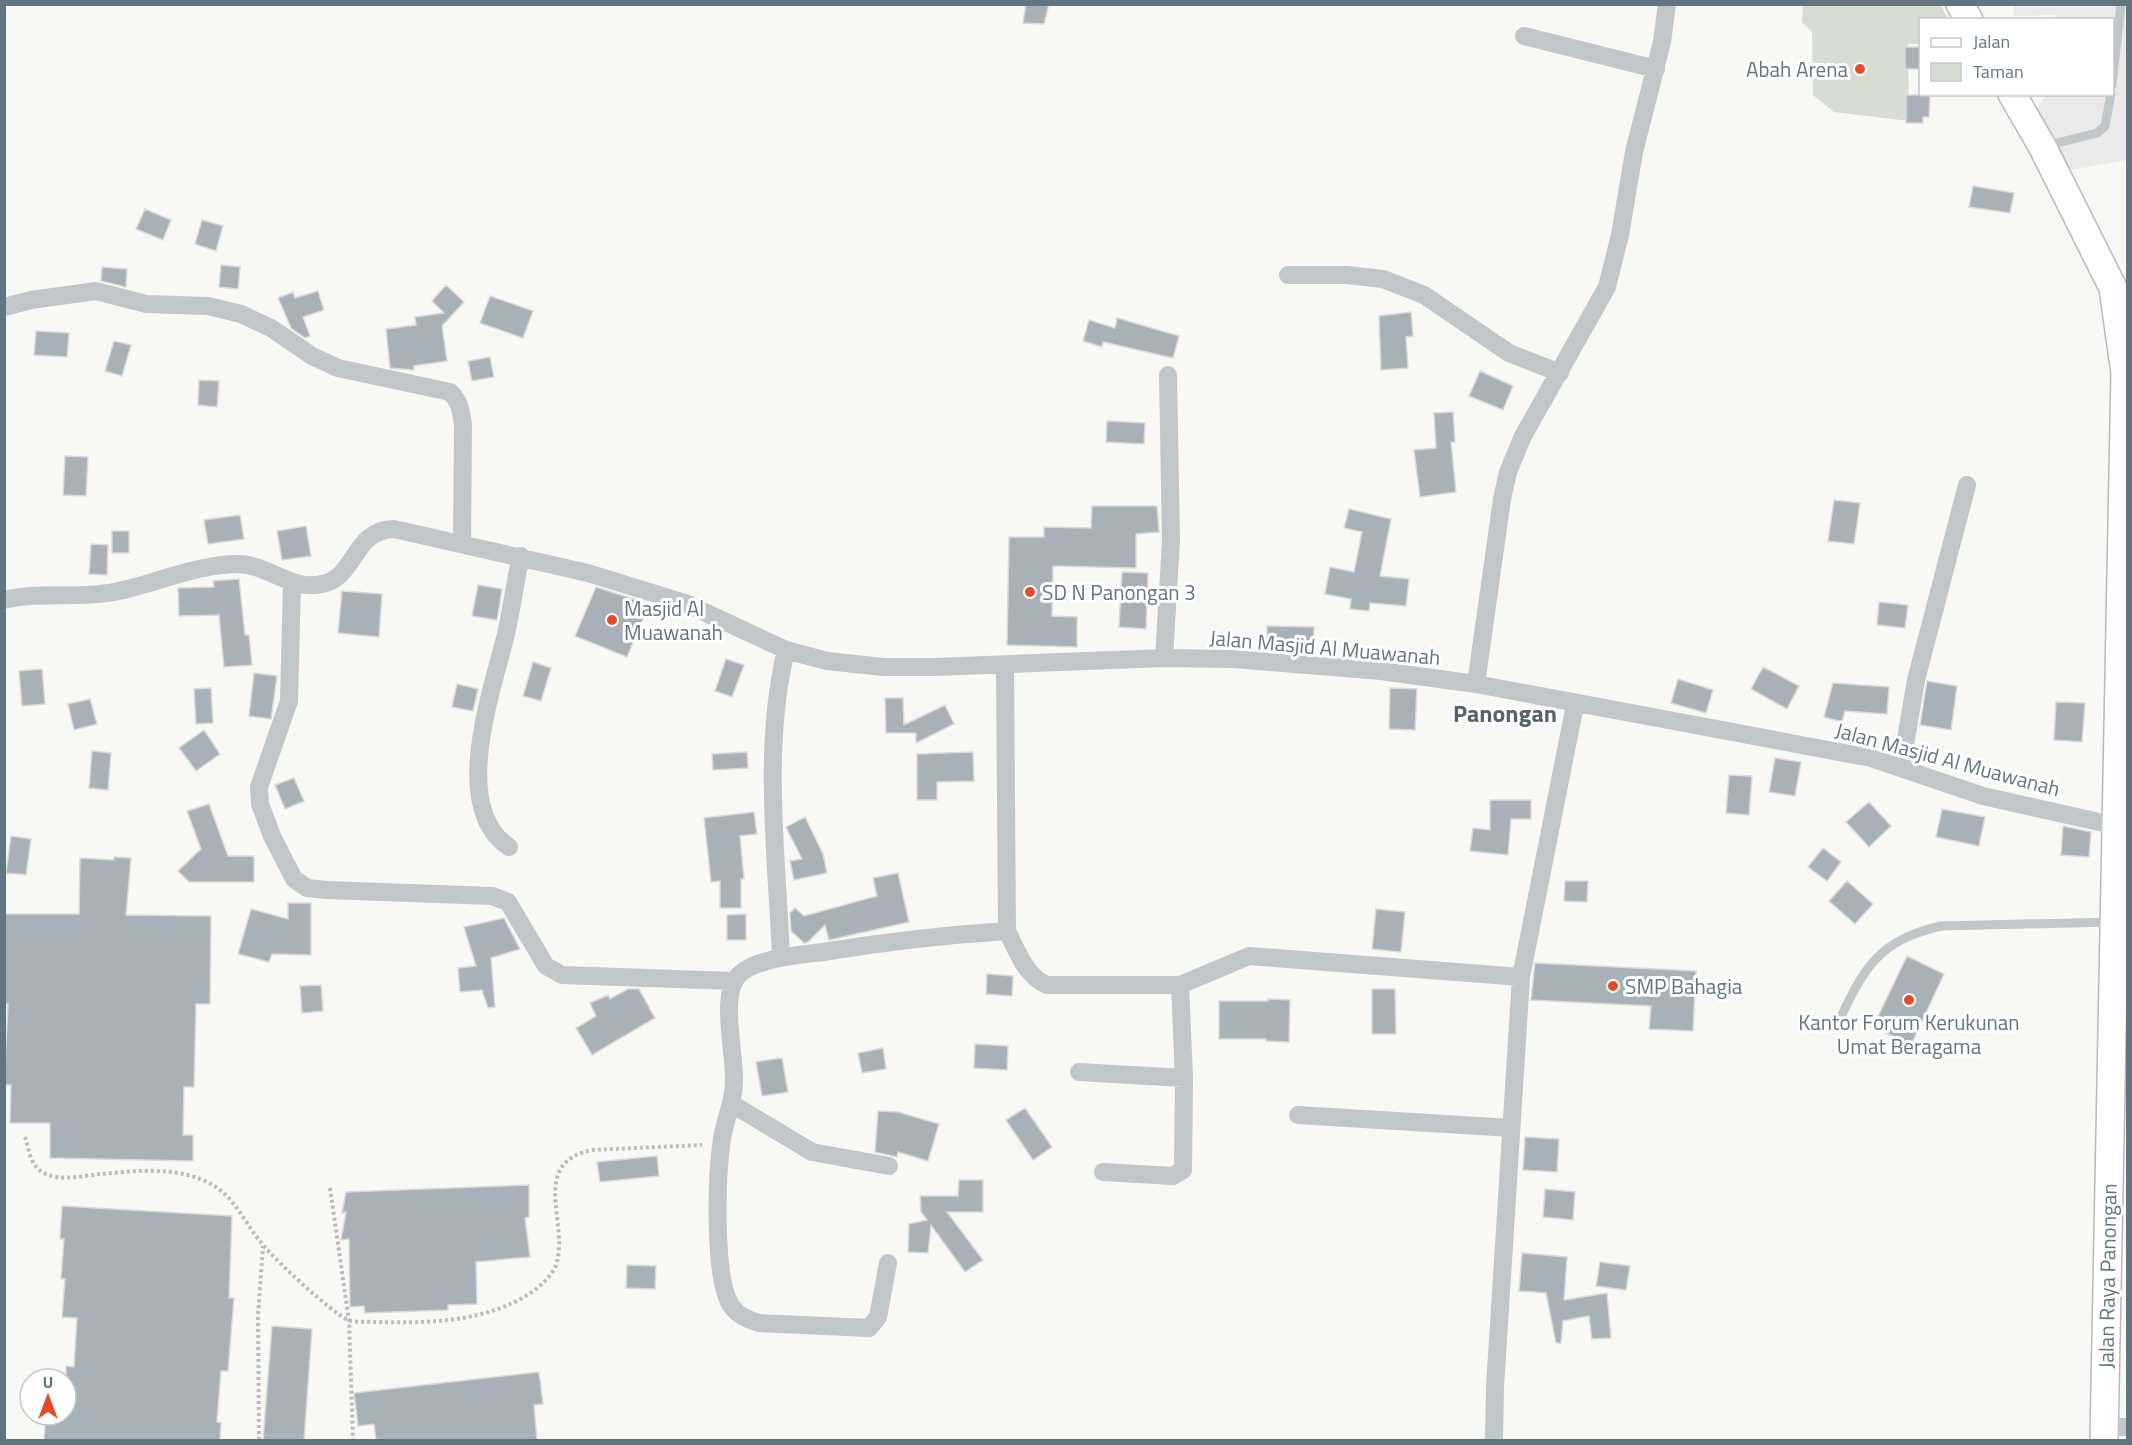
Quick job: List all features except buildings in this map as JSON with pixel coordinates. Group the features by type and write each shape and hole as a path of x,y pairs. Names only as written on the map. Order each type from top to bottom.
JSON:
{"main road":[{"path":"1960,4 1968,18"},
{"name":"Jalan Raya Panongan","path":"2013,96 2042,146 2113,288 2126,373 2122,827 2115,922 2112,1432"}],"street":[{"path":"1476,684 1502,499 1508,472 1523,436 1607,287 1620,235 1634,152 1656,69 1667,4"},
{"path":"1524,36 1656,69"},
{"path":"1288,274 1347,274 1383,279 1424,295 1509,353 1560,373"},
{"path":"4,307 31,300 96,291 146,304 208,306 241,314 271,328 312,356 338,368 450,392 457,398 461,408 463,425 462,543"},
{"path":"1164,658 1171,541 1168,375"},
{"path":"1901,768 1916,680 1967,485"},
{"name":"Jalan Masjid Al Muawanah","path":"292,583 314,586 333,580 342,573 362,542 381,529 394,529 588,573 685,603 786,650 827,661 883,667 1005,665 1164,658 1245,660 1381,671 1476,684 1575,705 1871,758 1940,784 1983,796 2122,827"},
{"path":"509,847 497,840 488,826 484,811 479,788 481,734 507,632 521,556"},
{"path":"4,600 112,593 219,566 240,564 259,567 292,583 289,701 259,787 263,813 294,879 307,888 317,889 492,896 508,902 546,966 562,975 733,981"},
{"path":"782,958 772,745 777,687 786,650"},
{"path":"1005,665 1007,931 1024,964 1040,982 1047,985 1180,985 1249,956 1521,977"},
{"path":"1494,1440 1495,1387 1521,977 1575,705"},
{"path":"888,1263 878,1317 869,1328 759,1323 745,1319 732,1306 721,1268 719,1211 721,1144 732,1104 734,1080 729,999 733,981 742,972 782,958 924,936 1007,931"},
{"path":"1103,1172 1173,1176 1182,1170 1184,1078 1180,985"},
{"path":"1078,1072 1184,1078"},
{"path":"732,1104 812,1152 889,1166"},
{"path":"1298,1115 1511,1128"}],"lane":[{"path":"2114,67 2121,4"},
{"path":"2042,146 2097,133 2105,126 2111,96"},
{"path":"1837,1024 1852,993 1876,958 1895,941 1918,931 1941,926 2115,922"}],"path":[{"path":"25,1137 33,1164 43,1173 59,1178 155,1171 180,1173 208,1182 230,1198 263,1245 302,1283 349,1321 419,1323 455,1320 508,1305 530,1293 550,1276 556,1264 557,1178 567,1160 578,1153 592,1150 721,1144"},
{"path":"330,1188 349,1321 353,1440"},
{"path":"259,1440 258,1315 263,1245"}],"shaded area":[{"path":"2014,5 2127,5 2127,160 2065,171 2035,109 2046,96 2114,96 2114,18 2055,18 2055,15 2013,16"}],"green space":[{"name":"Abah Arena","path":"1803,4 1941,5 1948,18 1919,18 1919,44 1908,44 1909,121 1834,112 1813,95 1812,32 1802,22"}],"place":[{"name":"Abah Arena","path":"1860,69"},
{"name":"SD N Panongan 3","path":"1030,592"},
{"name":"Masjid Al Muawanah","path":"612,620"},
{"name":"SMP Bahagia","path":"1613,986"},
{"name":"Kantor Forum Kerukunan Umat Beragama","path":"1909,1000"}],"district":[{"name":"Panongan","path":"1505,713"}]}
